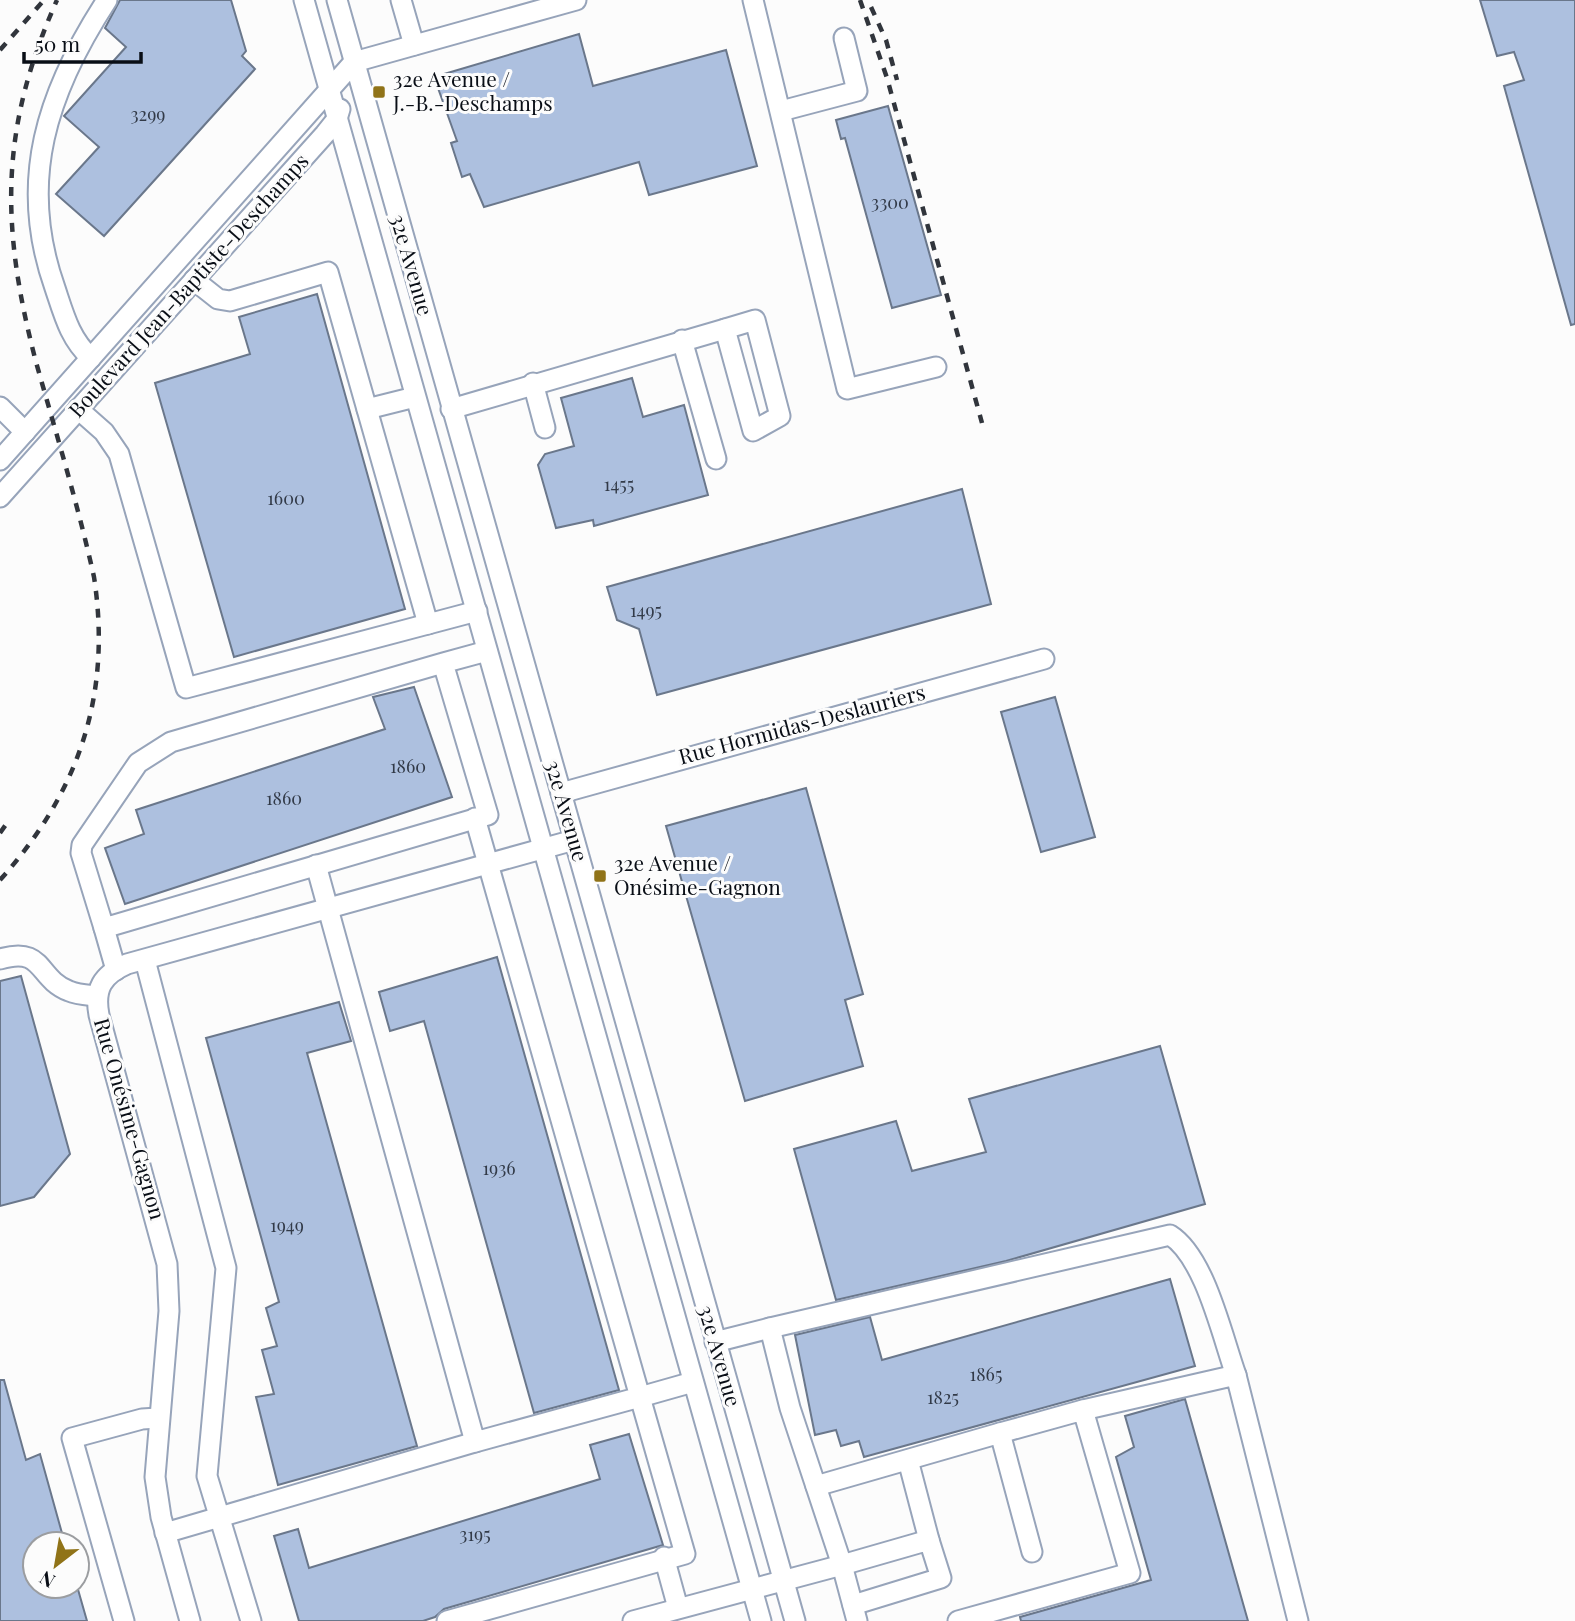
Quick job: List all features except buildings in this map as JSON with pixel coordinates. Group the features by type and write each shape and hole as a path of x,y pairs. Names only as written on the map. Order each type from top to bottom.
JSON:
{"street":[{"path":"91,358 71,335 47,265 37,194 39,156 49,110 72,58 107,0"},
{"name":"32e Avenue","path":"304,0 761,1621"},
{"name":"32e Avenue","path":"337,0 795,1621"},
{"path":"401,0 414,45"},
{"path":"354,62 576,0"},
{"path":"753,0 847,389 936,367"},
{"path":"781,111 857,91 844,38"},
{"name":"Boulevard Jean-Baptiste-Deschamps","path":"0,460 354,62"},
{"name":"Boulevard Jean-Baptiste-Deschamps","path":"0,497 337,119 354,62"},
{"path":"194,280 218,299 230,301 328,272 428,624"},
{"path":"451,409 755,320 780,416 753,431 725,329"},
{"path":"682,340 716,459"},
{"path":"76,375 94,391"},
{"path":"533,383 545,428"},
{"path":"367,409 415,397"},
{"path":"0,408 25,432"},
{"path":"78,410 104,432 119,454 186,688 477,611"},
{"path":"487,651 171,742 138,763 85,836 81,853 116,970 330,907 574,840"},
{"name":"Rue Hormidas-Deslauriers","path":"561,793 1044,659"},
{"path":"104,928 488,815 443,663"},
{"path":"447,1621 664,1557 685,1554 475,818"},
{"path":"317,865 475,1442"},
{"path":"0,959 16,954 32,957 68,991 97,996"},
{"path":"145,960 226,1268 206,1476 251,1621"},
{"name":"Rue Onésime-Gagnon","path":"116,970 101,982 97,996 102,1025 167,1265 169,1311 155,1477 165,1533 190,1621"},
{"path":"715,1342 1170,1235 1183,1243 1198,1269 1236,1375 1298,1621"},
{"path":"770,1328 790,1408 842,1565 855,1613 941,1578 908,1460"},
{"path":"816,1486 1083,1410 1236,1375"},
{"path":"165,1533 475,1442 693,1382"},
{"path":"958,1621 1130,1573 1083,1410"},
{"path":"124,1621 72,1438 142,1419 158,1418"},
{"path":"1000,1433 1032,1552"},
{"path":"633,1621 688,1611 752,1588 929,1540"},
{"path":"664,1557 688,1611"}],"railway":[{"path":"0,50 44,0"},
{"path":"0,880 51,812 69,777 93,702 98,662 94,577 24,312 12,221 16,135 38,47 57,0"},
{"path":"860,0 887,78 982,423"},
{"path":"871,7 886,40 897,80"},
{"path":"0,833 7,823"}],"place":[{"name":"32e Avenue / J.-B.-Deschamps","path":"379,92"},
{"name":"32e Avenue / Onésime-Gagnon","path":"600,876"}]}
